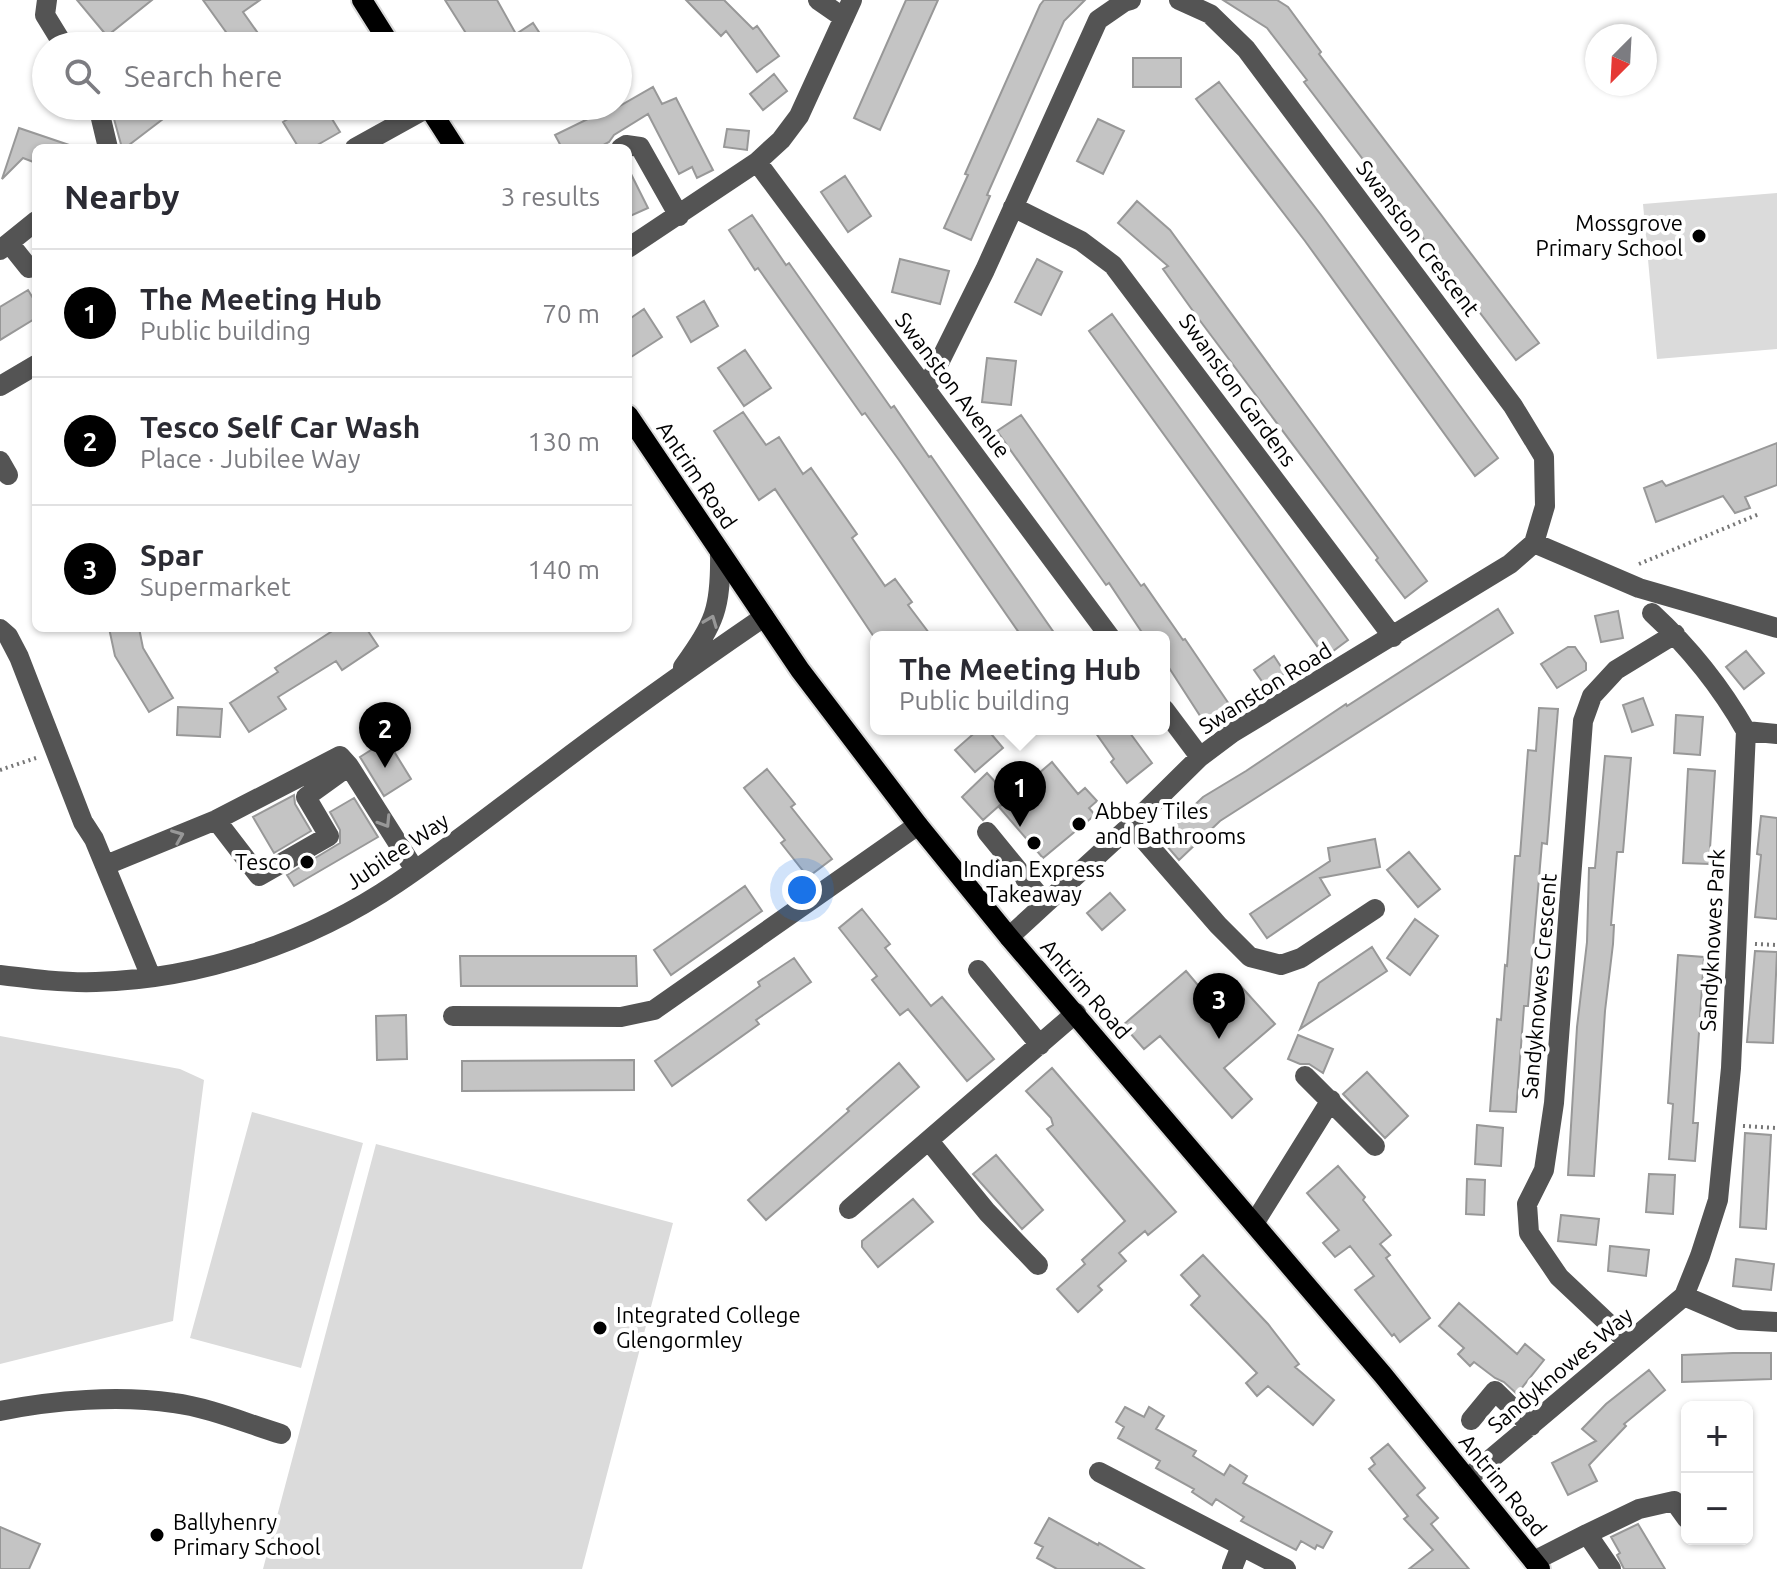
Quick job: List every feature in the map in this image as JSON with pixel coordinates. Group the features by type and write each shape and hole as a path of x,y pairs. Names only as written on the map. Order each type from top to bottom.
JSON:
{"main road":[{"path":"362,0 382,32"},
{"path":"437,120 452,144"},
{"name":"Antrim Road","path":"632,421 840,725 918,825 1009,937 1255,1222 1537,1565"}],"street":[{"path":"47,0 45,15 55,32"},
{"path":"632,245 757,162 781,140 799,116 848,9 818,0"},
{"path":"926,389 1098,20 1131,0"},
{"name":"Swanston Crescent","path":"1179,0 1210,14 1246,49 1513,406 1544,457 1545,506 1534,543"},
{"path":"101,120 107,144"},
{"path":"362,144 404,120"},
{"path":"632,146 640,147 679,216"},
{"name":"Swanston Avenue","path":"757,162 1106,631"},
{"name":"Swanston Gardens","path":"1013,207 1081,241 1113,265 1393,637"},
{"path":"29,268 4,246 32,224"},
{"path":"0,386 32,367"},
{"path":"1534,543 1639,588 1777,628"},
{"name":"Swanston Road","path":"1009,937 1200,757 1232,733 1510,564 1534,543"},
{"path":"674,680 710,629 720,598 720,553"},
{"path":"1652,613 1675,634 1728,700 1746,731 1777,734"},
{"name":"Jubilee Way","path":"0,975 97,982 151,977 221,964 278,946 339,917 415,870 764,617"},
{"path":"0,629 8,636 19,657 83,822 106,865 151,977"},
{"name":"Sandyknowes Crescent","path":"1628,1342 1559,1277 1529,1233 1527,1204 1544,1170 1554,1103 1583,721 1592,696 1616,670 1675,634"},
{"path":"1170,717 1200,757"},
{"name":"Sandyknowes Park","path":"1684,1296 1718,1200 1731,1068 1746,731"},
{"path":"106,865 216,820 340,756 415,870"},
{"path":"216,820 259,876 329,836 306,797 349,766"},
{"path":"453,1016 621,1017 654,1010 918,825"},
{"path":"1131,825 1250,957 1281,965 1375,909"},
{"path":"987,832 1045,903"},
{"path":"978,970 1040,1045"},
{"path":"849,1209 1076,1013"},
{"path":"1305,1076 1375,1146"},
{"path":"1255,1222 1331,1100"},
{"path":"929,1141 987,1212 1038,1265"},
{"path":"1684,1296 1740,1320 1777,1322"},
{"name":"Sandyknowes Way","path":"1467,1479 1684,1296"},
{"path":"1471,1420 1495,1391 1531,1426"},
{"path":"0,1411 39,1403 106,1400 174,1403 281,1434"},
{"path":"1099,1472 1286,1569"},
{"path":"1537,1565 1587,1534 1639,1509 1674,1501 1681,1511"},
{"path":"1587,1534 1611,1569"},
{"path":"1232,1569 1241,1546"}],"path":[{"path":"1639,588 1637,565 1759,514"},
{"path":"0,770 56,751"},
{"path":"1725,1125 1777,1128"}],"shaded area":[{"path":"1777,193 1777,349 1657,359 1643,204"},
{"path":"0,1036 180,1069 204,1080 173,1321 0,1364"},
{"path":"252,1112 363,1143 301,1368 190,1338"},
{"path":"376,1144 673,1223 582,1569 263,1569"}],"building":[{"path":"77,0 152,0 112,32 104,32"},
{"path":"203,0 260,0 243,12 257,32 226,32"},
{"path":"445,0 497,0 515,32 465,32"},
{"path":"686,0 724,0 753,29 757,26 779,56 757,72 726,31 721,36"},
{"path":"906,0 938,0 880,130 854,118"},
{"path":"1044,0 1085,0 1064,21 987,195 990,196 971,240 944,228 968,175 965,174"},
{"path":"1223,0 1277,0 1288,7 1321,52 1319,54 1539,343 1516,360 1304,82 1307,80 1267,28"},
{"path":"533,23 539,32 519,32"},
{"path":"1133,58 1181,58 1181,87 1133,87"},
{"path":"774,74 787,91 763,110 750,94"},
{"path":"1219,82 1321,215 1498,458 1475,476 1305,241 1196,99"},
{"path":"653,87 662,104 676,98 713,170 697,178 692,167 679,174 648,114 605,144 560,144 555,135 586,120 632,120 632,99"},
{"path":"1098,119 1124,131 1103,174 1077,161"},
{"path":"114,120 162,120 130,144 121,144"},
{"path":"333,120 340,132 319,144 297,144 283,122"},
{"path":"19,128 66,144 32,144 32,161 23,158 2,179"},
{"path":"727,129 749,131 747,150 724,147"},
{"path":"632,176 648,208 632,215"},
{"path":"845,176 871,216 848,232 821,192"},
{"path":"1137,201 1170,230 1427,581 1405,598 1163,269 1168,266 1118,223"},
{"path":"752,215 891,408 894,406 931,456 1053,631 1018,631 899,460 865,413 862,415 729,230"},
{"path":"900,259 949,271 940,304 892,292"},
{"path":"1037,259 1062,272 1041,315 1015,302"},
{"path":"28,290 32,296 32,320 0,340 0,307"},
{"path":"704,301 718,326 691,342 677,317"},
{"path":"644,309 662,337 632,356 632,317"},
{"path":"1112,314 1348,640 1325,657 1089,331"},
{"path":"745,350 771,388 744,406 718,368"},
{"path":"987,358 1016,361 1011,405 982,402"},
{"path":"743,412 766,445 779,437 803,474 811,468 857,534 852,538 885,586 895,579 912,602 908,605 928,631 870,631 775,489 759,500 714,431"},
{"path":"1021,415 1141,586 1144,584 1185,639 1231,707 1206,725 1170,669 1170,631 1141,631 997,431"},
{"path":"1777,443 1777,485 1745,497 1750,508 1735,513 1723,496 1656,522 1644,488 1662,481 1666,486"},
{"path":"1498,609 1513,633 1220,821 1179,860 1160,838 1203,797"},
{"path":"1618,611 1623,638 1601,642 1595,616"},
{"path":"110,632 140,632 143,648 173,698 149,712 115,656"},
{"path":"331,632 369,632 378,646 342,670 336,661 278,697 286,709 249,732 230,703 278,672 275,668"},
{"path":"1568,647 1575,647 1586,663 1586,670 1557,688 1541,664"},
{"path":"1746,651 1764,673 1744,689 1726,667"},
{"path":"1274,656 1285,673 1266,687 1254,670"},
{"path":"1643,698 1653,725 1632,732 1623,705"},
{"path":"178,707 222,709 220,737 177,735"},
{"path":"1539,708 1558,709 1547,844 1542,843 1516,1112 1490,1111 1497,1019 1501,1020 1507,966 1515,856 1520,856 1528,750 1536,751"},
{"path":"1676,715 1703,717 1700,755 1674,753"},
{"path":"972,735 992,735 1003,748 975,772 955,750"},
{"path":"1097,735 1131,735 1152,763 1127,783 1111,762 1114,759"},
{"path":"387,740 411,779 384,796 360,757"},
{"path":"1605,756 1631,758 1623,852 1617,852 1611,925 1614,925 1613,944 1605,1011 1594,1176 1568,1175 1577,1027 1587,942 1589,868 1595,868"},
{"path":"1052,762 1078,794 1085,788 1097,801 1089,808 1095,815 1043,858 999,807"},
{"path":"767,769 795,804 791,807 832,859 808,877 781,843 785,840 744,788"},
{"path":"1688,769 1715,771 1709,864 1683,863"},
{"path":"987,773 1009,797 983,820 962,797"},
{"path":"294,795 295,804 311,831 274,853 253,817"},
{"path":"354,798 378,837 294,886 287,875 340,843 340,830 330,812"},
{"path":"1761,816 1777,818 1777,919 1755,917"},
{"path":"1375,839 1380,867 1320,878 1330,895 1267,938 1250,914 1330,861 1328,848"},
{"path":"1409,852 1440,889 1418,907 1387,870"},
{"path":"745,886 762,911 671,975 654,950"},
{"path":"1110,893 1125,910 1102,930 1087,913"},
{"path":"862,909 890,944 885,948 931,1006 942,997 994,1059 967,1081 908,1009 900,1015 872,980 877,976 839,928"},
{"path":"1415,919 1438,936 1410,975 1387,958"},
{"path":"1372,947 1387,971 1300,1029 1319,983"},
{"path":"1755,951 1777,952 1773,1043 1747,1042"},
{"path":"1678,955 1704,957 1693,1123 1698,1123 1695,1161 1669,1159 1673,1104 1668,1103"},
{"path":"460,956 636,956 637,986 461,986"},
{"path":"794,958 811,982 756,1020 759,1024 672,1086 655,1061"},
{"path":"1186,971 1213,1003 1237,982 1275,1024 1224,1068 1252,1099 1232,1118 1160,1036 1144,1049 1123,1025"},
{"path":"406,1015 407,1059 377,1060 376,1016"},
{"path":"1298,1035 1333,1049 1323,1073 1309,1064 1288,1059"},
{"path":"634,1060 634,1090 462,1091 462,1061"},
{"path":"899,1063 919,1087 766,1220 748,1200"},
{"path":"1052,1068 1176,1212 1148,1235 1145,1231 1119,1253 1126,1261 1098,1286 1102,1290 1078,1312 1057,1289 1085,1264 1082,1260 1125,1221 1047,1129 1053,1125 1051,1118 1026,1091"},
{"path":"1367,1072 1408,1116 1385,1138 1343,1094"},
{"path":"1477,1125 1503,1128 1501,1166 1475,1164"},
{"path":"1745,1133 1771,1135 1766,1229 1740,1227"},
{"path":"996,1155 1043,1210 1022,1229 973,1174"},
{"path":"1338,1166 1365,1197 1363,1200 1391,1235 1380,1244 1390,1255 1386,1258 1430,1318 1400,1342 1355,1290 1374,1276 1350,1246 1335,1257 1323,1243 1339,1230 1307,1193"},
{"path":"1649,1174 1675,1175 1673,1214 1646,1212"},
{"path":"1467,1179 1485,1180 1484,1215 1466,1214"},
{"path":"913,1199 933,1222 878,1267 862,1247 862,1241"},
{"path":"1561,1215 1599,1219 1596,1245 1558,1241"},
{"path":"1610,1246 1649,1250 1646,1276 1608,1271"},
{"path":"1203,1255 1268,1324 1299,1364 1295,1367 1334,1400 1313,1425 1268,1386 1257,1396 1246,1383 1257,1373 1191,1305 1200,1296 1181,1275"},
{"path":"1736,1259 1774,1264 1771,1290 1733,1286"},
{"path":"1459,1303 1517,1354 1525,1344 1544,1360 1517,1394 1474,1362 1470,1366 1458,1354 1464,1348 1439,1326"},
{"path":"1771,1353 1771,1379 1682,1382 1682,1355"},
{"path":"1649,1370 1665,1390 1624,1424 1626,1426 1589,1465 1597,1481 1568,1495 1552,1463 1596,1441 1582,1429 1606,1404"},
{"path":"1125,1407 1144,1417 1149,1407 1164,1416 1156,1429 1196,1451 1193,1456 1224,1475 1230,1465 1247,1476 1243,1483 1332,1532 1323,1548 1317,1545 1315,1549 1301,1541 1296,1550 1241,1521 1244,1517 1216,1499 1212,1505 1192,1492 1194,1489 1156,1468 1160,1461 1118,1438 1124,1427 1116,1422"},
{"path":"1388,1444 1425,1488 1417,1495 1438,1518 1431,1524 1469,1569 1409,1569 1433,1550 1404,1519 1408,1516 1369,1469 1375,1464 1371,1458"},
{"path":"1049,1518 1144,1569 1057,1569 1037,1558 1043,1547 1035,1543"},
{"path":"1638,1524 1665,1569 1624,1569 1611,1537"},
{"path":"0,1527 40,1544 29,1569 0,1569"}],"place":[{"name":"Mossgrove Primary School","path":"1699,236"},
{"name":"Tesco Self Car Wash","path":"385,768"},
{"name":"Abbey Tiles and Bathrooms","path":"1079,824"},
{"name":"The Meeting Hub","path":"1020,827"},
{"name":"Indian Express Takeaway","path":"1034,843"},
{"name":"Tesco","path":"307,862"},
{"name":"Spar","path":"1219,1039"},
{"name":"Integrated College Glengormley","path":"600,1328"},
{"name":"Ballyhenry Primary School","path":"157,1535"}]}
